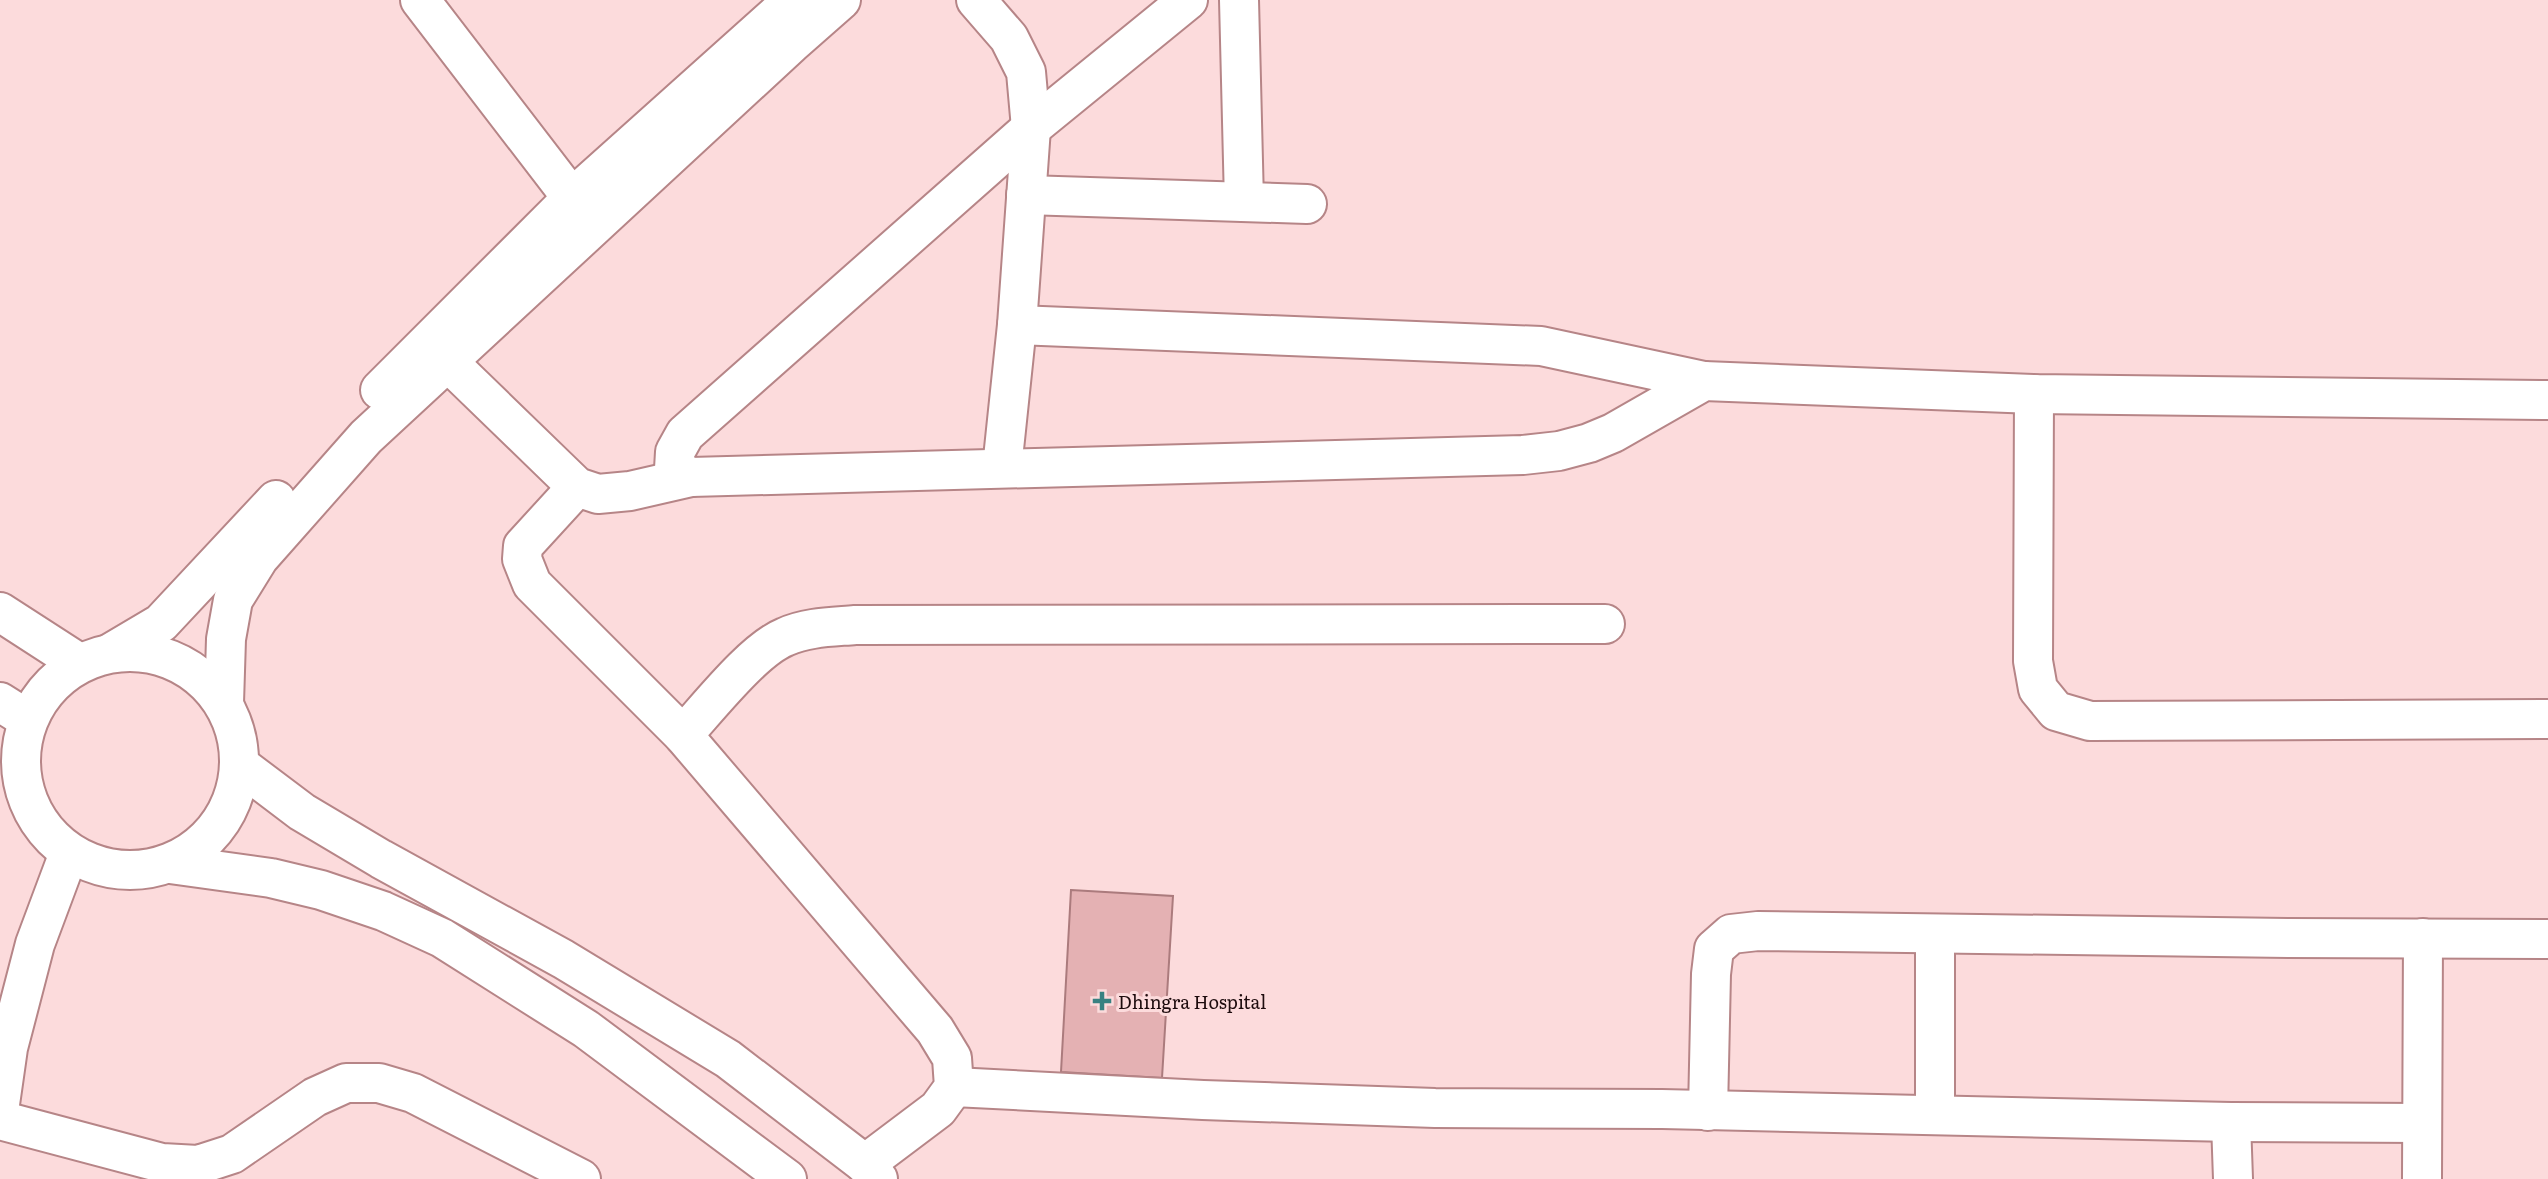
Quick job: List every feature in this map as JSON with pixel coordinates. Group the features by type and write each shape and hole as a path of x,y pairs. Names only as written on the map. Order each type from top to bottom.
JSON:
{"street":[{"path":"420,0 572,198"},
{"path":"787,1179 586,1029 442,938 383,911 321,890 271,878 170,864 133,871 100,867 69,853 45,831 30,808 22,784 20,746 14,711 95,658 161,623 401,368 572,198 784,22 841,0"},
{"path":"976,0 1009,38 1026,72 1031,128 1017,325 1002,468"},
{"path":"691,477 674,469 675,452 685,434 1031,128 1188,0"},
{"path":"1239,0 1244,202"},
{"path":"224,703 226,639 233,600 259,558 366,437 447,361 784,22"},
{"path":"1026,195 1307,204"},
{"path":"1017,325 1541,346 1704,382 2034,394 2548,400"},
{"path":"447,361 577,487 598,494 630,491 691,477 1524,455 1559,451 1589,443 1613,433 1704,382"},
{"path":"2034,394 2033,661 2038,689 2056,711 2090,721 2548,719"},
{"path":"241,766 302,812 381,859 564,959 728,1059 871,1172 938,1109 954,1087 952,1058 935,1030 683,735 532,584 522,559 523,546 577,487"},
{"path":"0,612 95,658 146,652 179,662 204,678 224,703 241,766 233,801 210,838 170,864"},
{"path":"683,735 761,652 785,637 813,628 869,625 1605,624"},
{"path":"0,1104 8,1048 35,944 69,853"},
{"path":"1708,1111 1714,949 1731,934 1935,933 2548,939"},
{"path":"1935,933 1935,1115"},
{"path":"2422,1179 2423,938"},
{"path":"0,1120 162,1163 198,1165 232,1154 315,1097 346,1083 379,1083 413,1093 573,1177"},
{"path":"954,1087 1421,1108 2421,1123"},
{"path":"2231,1122 2233,1179"}],"building":[{"path":"1071,890 1173,896 1162,1078 1061,1072"}],"place":[{"name":"Dhingra Hospital","path":"1102,1001"}]}
